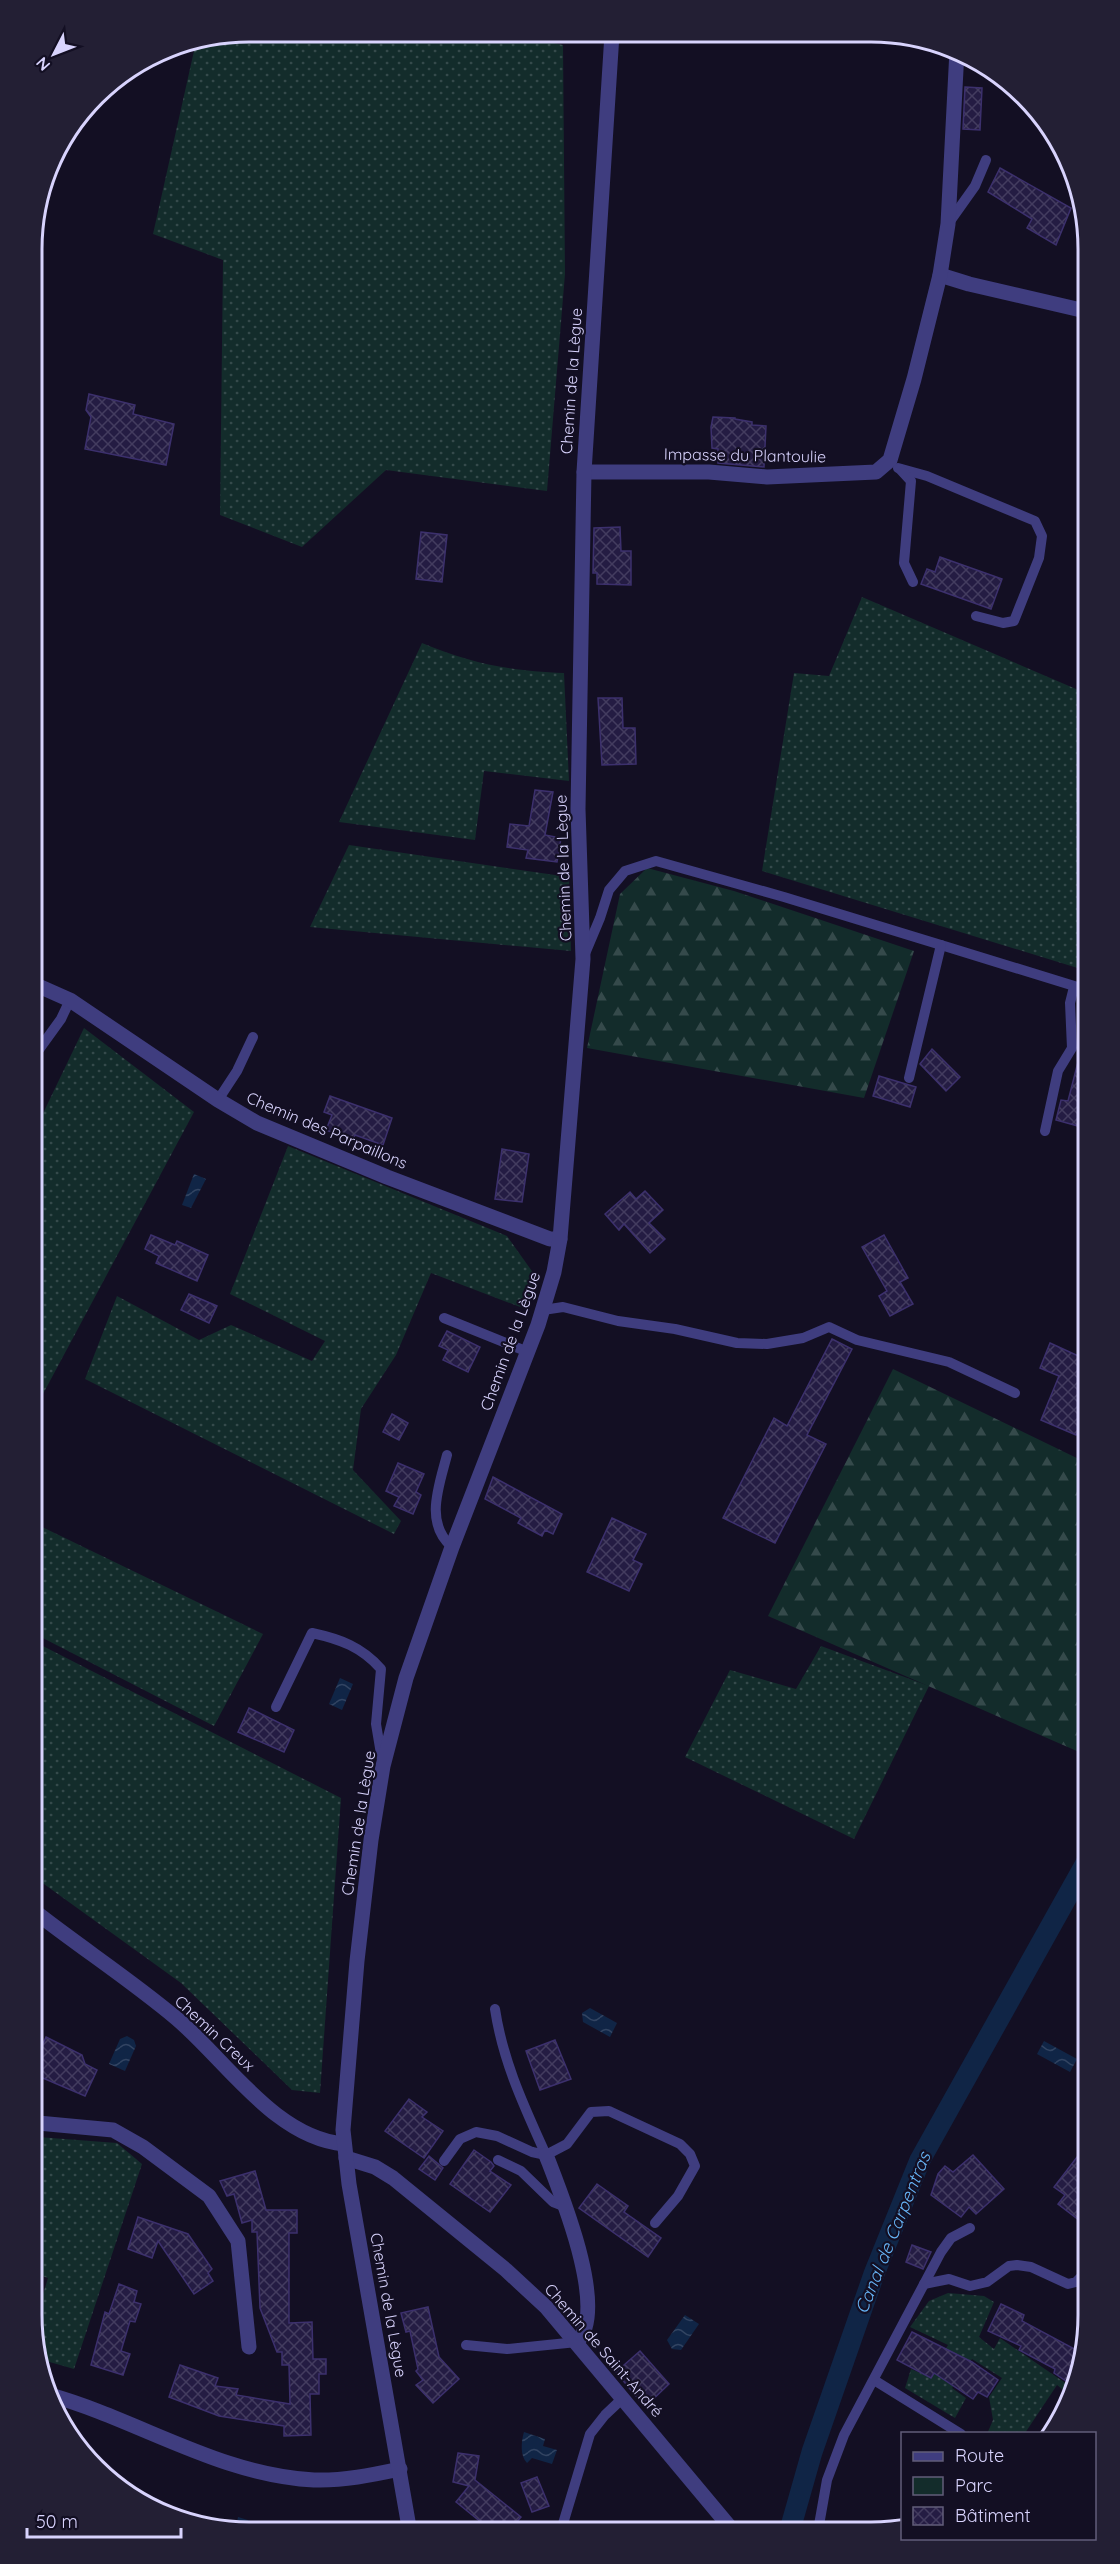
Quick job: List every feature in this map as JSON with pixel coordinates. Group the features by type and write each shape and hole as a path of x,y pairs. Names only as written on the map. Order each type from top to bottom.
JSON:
{"street":[{"name":"Chemin de la Lègue","path":"408,2522 343,2130 357,1961 371,1840 383,1766 406,1678 452,1547 543,1310 554,1272 560,1239 583,959 578,798 584,472 611,42"},
{"path":"894,464 940,275 948,225 956,61"},
{"path":"940,275 1078,309"},
{"name":"Impasse du Plantoulie","path":"584,472 709,472 767,477 876,472 894,464"},
{"name":"Chemin des Parpaillons","path":"42,988 70,1000 218,1100 257,1123 387,1177 550,1239 560,1239"},
{"name":"Chemin Creux","path":"42,1917 177,2019 257,2098 286,2120 345,2151"},
{"path":"42,2123 113,2130 143,2147 208,2196 238,2241 249,2347"},
{"name":"Chemin de Saint-André","path":"345,2151 393,2178 506,2270 546,2307 726,2522"},
{"path":"546,2155 566,2207 589,2299 588,2321 584,2334 577,2342"},
{"path":"60,2399 130,2424 198,2454 240,2467 314,2480 341,2479 400,2469"}],"lane":[{"path":"948,225 975,186 987,160"},
{"path":"894,464 911,481 904,563 913,582"},
{"path":"894,464 1035,521 1042,536 1039,558 1014,621 1003,623 976,616"},
{"path":"583,959 609,890 625,871 656,861 784,897 1078,988"},
{"path":"909,1078 940,945"},
{"path":"1045,1131 1058,1071 1072,1048 1070,1003 1078,990"},
{"path":"42,1045 61,1019 70,1000"},
{"path":"218,1100 237,1071 253,1037"},
{"path":"543,1310 563,1307 618,1321 675,1329 736,1343 767,1344 802,1338 830,1327 857,1340 950,1362 1015,1393"},
{"path":"444,1318 528,1352"},
{"path":"447,1455 436,1499 436,1524 443,1539 452,1547"},
{"path":"276,1707 312,1633 340,1639 369,1656 381,1669 376,1724 383,1766"},
{"path":"495,2009 508,2068 546,2155"},
{"path":"444,2161 460,2139 476,2132 497,2136 531,2152 546,2155 567,2144 591,2112 609,2111 680,2144 690,2154 695,2166 678,2196 656,2223"},
{"path":"498,2160 521,2171 553,2202 566,2207"},
{"path":"820,2522 827,2480 844,2435 951,2238 970,2228"},
{"path":"924,2284 949,2279 970,2286 987,2282 1010,2266 1017,2265 1031,2267 1068,2284 1078,2280"},
{"path":"466,2345 507,2349 577,2342"},
{"path":"874,2380 959,2432"},
{"path":"564,2522 590,2434 623,2398"}],"green space":[{"path":"249,42 550,42 563,45 565,274 547,491 386,470 302,547 220,515 223,260 153,234 194,50"},
{"path":"862,597 1078,690 1078,968 762,871 794,673 829,676"},
{"path":"422,643 492,665 564,673 569,781 484,771 475,840 339,822"},
{"path":"349,845 569,877 571,951 310,927"},
{"path":"647,868 734,891 914,951 864,1098 587,1048 620,894"},
{"path":"84,1028 194,1112 42,1396 42,1115"},
{"path":"288,1146 507,1236 534,1274 528,1310 431,1273 396,1355 361,1409 353,1470 401,1521 394,1534 85,1379 117,1296 199,1340 231,1325 312,1361 325,1341 230,1294"},
{"path":"893,1369 1078,1459 1078,1752 768,1616"},
{"path":"42,1527 263,1634 214,1726 42,1638"},
{"path":"42,1646 341,1798 320,2093 292,2090 181,1983 42,1883"},
{"path":"821,1646 929,1686 854,1839 685,1757 730,1670 796,1689"},
{"path":"42,2137 117,2143 142,2164 74,2369 48,2362 44,2342 42,2297 48,2278 42,2276"},
{"path":"948,2293 984,2296 994,2302 979,2337 994,2349 1000,2338 1066,2384 1063,2390 1057,2385 1026,2432 988,2432 993,2420 989,2397 1002,2378 972,2359 952,2388 966,2398 955,2418 905,2388 911,2369 929,2377 948,2345 910,2327 929,2301"}],"water":[{"path":"194,1174 206,1179 191,1208 182,1205"},
{"path":"340,1678 353,1684 342,1710 329,1704"},
{"path":"590,2008 617,2023 610,2037 583,2022 582,2013"},
{"path":"127,2036 134,2040 136,2046 125,2071 109,2064 120,2039"},
{"path":"1044,2041 1077,2059 1070,2072 1037,2054"},
{"path":"685,2315 699,2324 681,2350 672,2349 667,2340"},
{"path":"524,2432 545,2439 543,2446 557,2450 552,2464 532,2458 527,2463 522,2449"},
{"path":"238,2517 254,2522 249,2522 237,2522"}],"building":[{"path":"965,87 982,88 980,130 963,129"},
{"path":"1000,168 1071,208 1056,245 1027,228 1032,219 988,192"},
{"path":"89,394 135,405 133,414 174,424 166,465 85,449 91,417 86,410"},
{"path":"713,417 735,418 752,422 752,425 766,426 764,467 718,463 718,449 712,448"},
{"path":"620,527 621,551 631,551 631,585 597,584 597,573 593,573 594,528"},
{"path":"421,532 447,535 442,582 416,579"},
{"path":"940,557 1002,579 991,609 921,584 927,569 935,572"},
{"path":"598,698 622,698 623,728 635,728 636,764 602,765"},
{"path":"535,790 553,792 545,835 561,838 557,862 526,858 528,850 507,847 510,824 529,826"},
{"path":"932,1049 960,1077 946,1091 920,1064"},
{"path":"1078,1062 1078,1126 1056,1120 1061,1100 1068,1101"},
{"path":"879,1076 916,1087 910,1107 873,1096"},
{"path":"330,1096 392,1118 383,1145 355,1135 353,1140 326,1130 332,1115 324,1112"},
{"path":"502,1149 529,1154 522,1202 495,1199"},
{"path":"645,1191 663,1210 649,1223 665,1239 650,1253 624,1224 619,1230 605,1214 630,1192 636,1199"},
{"path":"151,1235 175,1245 177,1241 208,1255 197,1281 156,1263 159,1256 145,1249"},
{"path":"884,1235 908,1278 900,1282 913,1304 890,1316 879,1296 887,1291 862,1247"},
{"path":"189,1294 217,1306 209,1323 181,1310"},
{"path":"447,1331 480,1347 468,1372 443,1360 448,1350 439,1346"},
{"path":"832,1339 852,1349 807,1435 826,1444 775,1543 723,1518 774,1418 787,1426"},
{"path":"1050,1343 1078,1356 1078,1431 1076,1435 1041,1420 1059,1376 1040,1368"},
{"path":"392,1414 408,1423 399,1440 383,1432"},
{"path":"398,1463 424,1474 416,1492 421,1495 413,1514 394,1506 399,1497 386,1491"},
{"path":"493,1477 562,1514 553,1534 545,1530 542,1536 518,1523 521,1518 485,1499"},
{"path":"612,1518 646,1534 633,1560 642,1564 629,1591 587,1572"},
{"path":"249,1708 294,1730 284,1752 238,1732"},
{"path":"46,2037 82,2055 85,2064 97,2070 85,2096 42,2078 42,2046"},
{"path":"555,2040 571,2079 540,2090 526,2051"},
{"path":"409,2099 427,2112 422,2117 443,2131 424,2158 385,2131"},
{"path":"474,2150 491,2162 494,2166 490,2171 511,2185 490,2212 450,2184"},
{"path":"973,2155 1004,2189 976,2214 969,2207 961,2217 931,2195 938,2174 945,2166 953,2172"},
{"path":"429,2156 443,2168 435,2180 419,2169"},
{"path":"1078,2156 1078,2219 1058,2204 1065,2195 1054,2187"},
{"path":"255,2171 266,2210 297,2210 297,2233 289,2233 289,2323 312,2322 313,2359 326,2359 326,2374 319,2374 319,2394 310,2394 311,2435 284,2436 284,2426 219,2416 169,2397 180,2365 218,2378 215,2386 238,2389 236,2395 290,2404 289,2365 282,2365 282,2352 277,2352 260,2308 257,2232 252,2232 252,2220 242,2223 234,2194 227,2196 220,2181"},
{"path":"597,2184 628,2206 624,2212 661,2238 648,2257 579,2208"},
{"path":"138,2217 188,2234 212,2269 208,2273 213,2281 194,2294 158,2241 152,2258 128,2249"},
{"path":"912,2245 931,2252 923,2269 906,2262"},
{"path":"119,2284 137,2291 134,2302 141,2304 135,2322 130,2321 121,2351 130,2354 123,2375 91,2365 105,2312 109,2314"},
{"path":"1001,2304 1024,2315 1022,2321 1075,2349 1067,2382 1054,2373 1055,2369 1019,2350 1021,2346 988,2331"},
{"path":"428,2307 439,2357 459,2379 433,2403 416,2385 423,2380 416,2371 418,2369 410,2331 406,2332 401,2313"},
{"path":"912,2332 972,2362 998,2380 987,2397 978,2392 973,2399 934,2373 931,2378 897,2360"},
{"path":"640,2351 669,2384 645,2407 616,2372"},
{"path":"458,2453 479,2456 475,2480 521,2517 516,2522 481,2522 456,2502 469,2486 453,2482"},
{"path":"537,2477 549,2506 532,2512 521,2483"}],"waterway":[{"name":"Canal de Carpentras","path":"792,2522 812,2452 874,2274 920,2160 1078,1877"}]}
